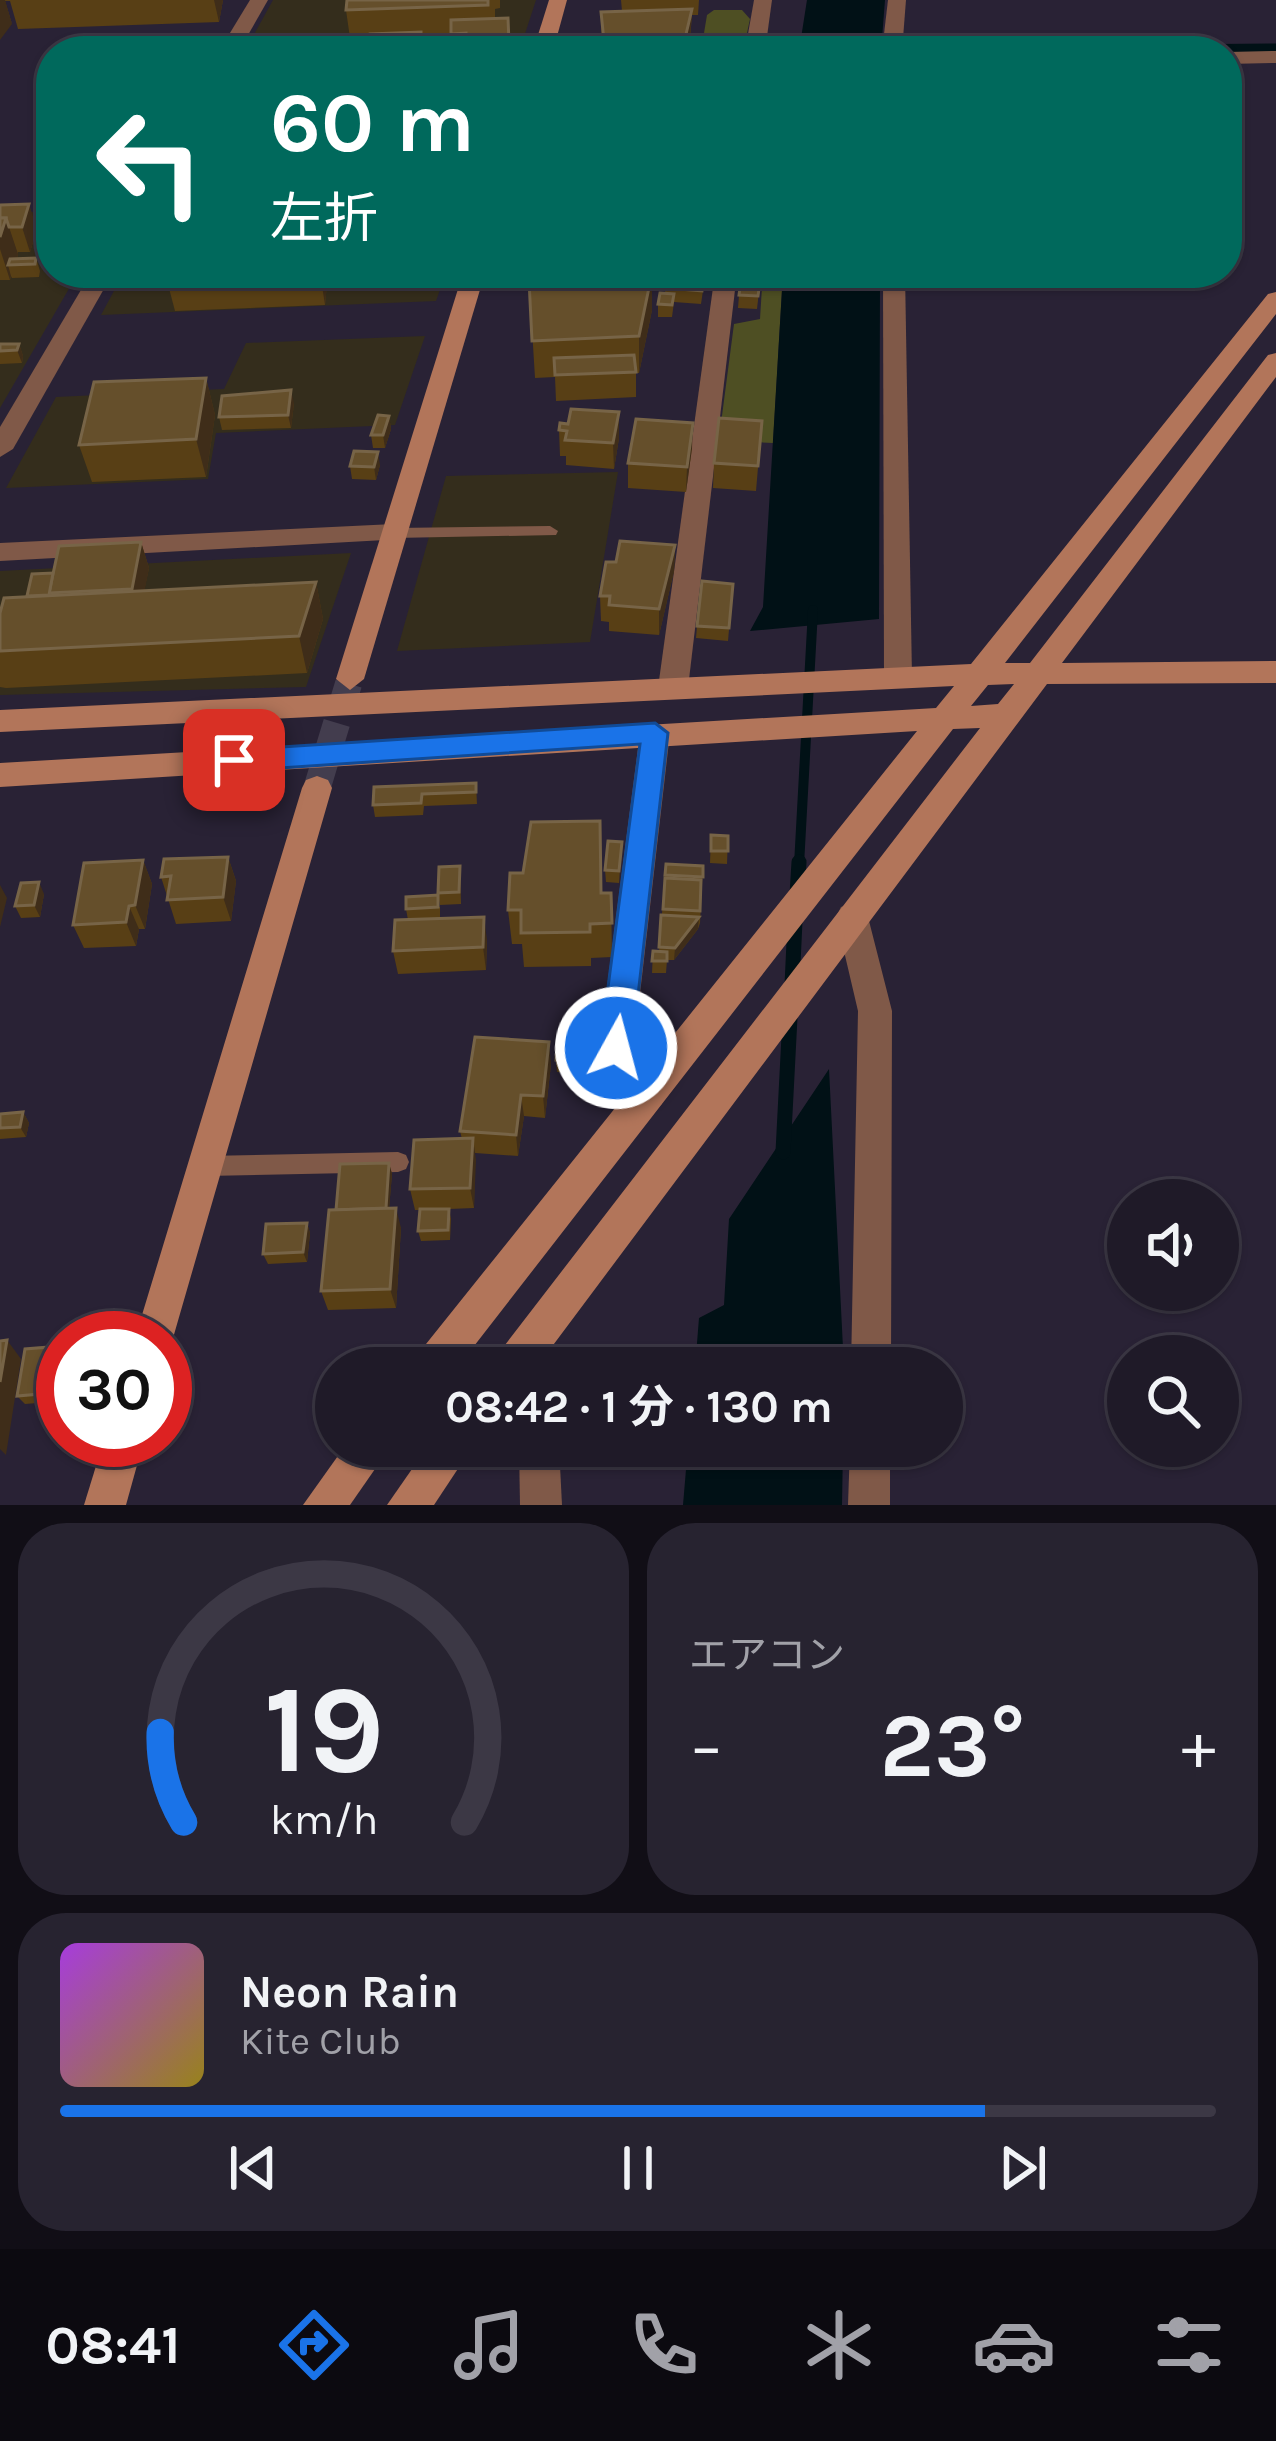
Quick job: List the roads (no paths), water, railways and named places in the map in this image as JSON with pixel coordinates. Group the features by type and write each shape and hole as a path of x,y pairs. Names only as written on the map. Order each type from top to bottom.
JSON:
{"street":[{"path":"238,36 259,0"},
{"path":"547,36 558,0"},
{"path":"757,36 763,0"},
{"path":"893,36 897,0"},
{"path":"1242,58 1276,57"},
{"path":"0,449 93,288"},
{"path":"350,679 469,288"},
{"path":"674,688 724,288"},
{"path":"894,288 898,677"},
{"path":"449,1347 1276,299"},
{"path":"529,1347 1276,360"},
{"path":"0,552 394,532"},
{"path":"0,722 898,677 1276,672"},
{"path":"0,775 1007,715"},
{"path":"649,1094 616,1048 655,733"},
{"path":"162,1311 317,788"},
{"path":"852,917 875,1011 871,1347"},
{"path":"105,1505 116,1467"},
{"path":"324,1505 354,1467"},
{"path":"407,1505 437,1467"},
{"path":"540,1467 541,1505"},
{"path":"869,1505 870,1467"}],"lane":[{"path":"0,222 36,221"},
{"path":"394,532 550,531"},
{"path":"206,1166 398,1162"}],"waterway":[{"path":"1242,48 1276,48"},
{"path":"799,865 813,610"},
{"path":"797,895 799,862"},
{"path":"792,985 795,921"},
{"path":"783,1152 790,1017"}],"tunnel":[{"path":"317,788 350,679"}]}
